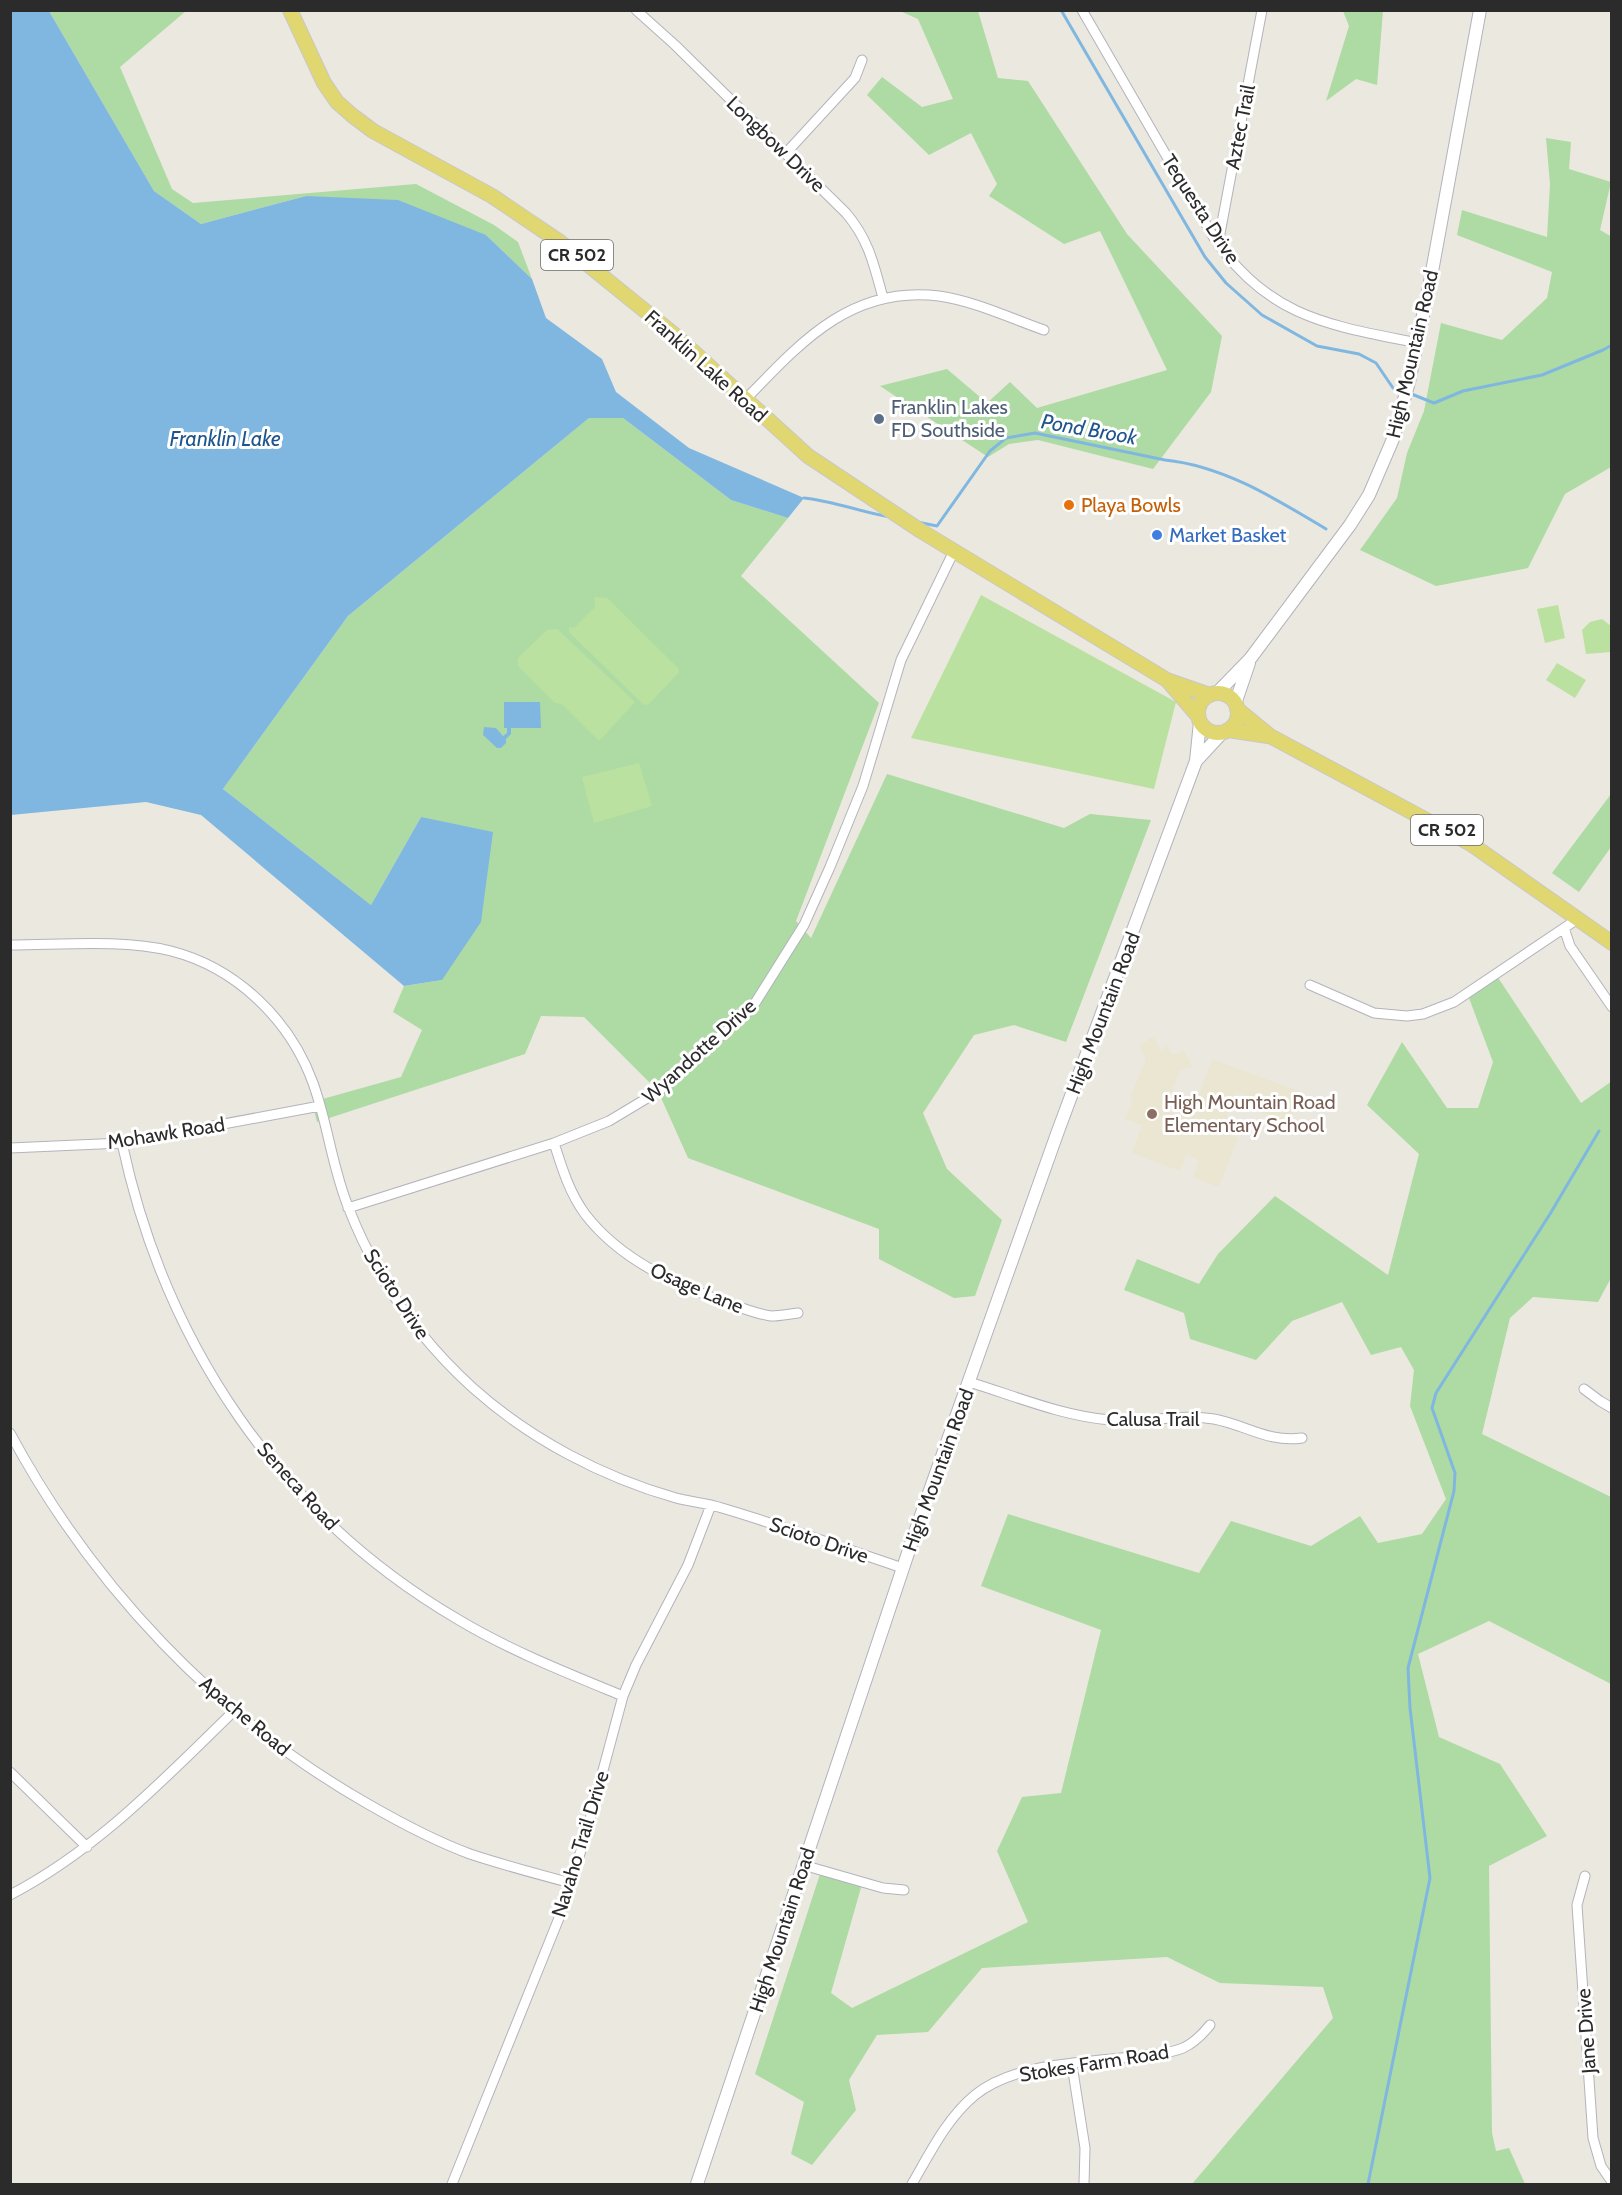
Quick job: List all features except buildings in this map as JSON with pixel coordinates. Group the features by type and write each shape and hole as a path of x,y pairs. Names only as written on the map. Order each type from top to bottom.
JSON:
{"main road":[{"name":"Franklin Lake Road","path":"290,10 324,83 337,102 353,116 373,131 492,196 560,242 676,336 808,456 921,531 1167,680 1213,694"},
{"name":"High Mountain Road","path":"1213,694 1250,659 1350,525 1370,495 1393,439 1409,382 1431,277 1480,10"},
{"name":"High Mountain Road","path":"1236,707 1250,659"},
{"name":"Franklin Lake Road","path":"1167,680 1199,719"},
{"name":"CR 502","path":"1213,694 1228,697 1236,707 1270,736 1471,844 1611,943"},
{"path":"1199,719 1201,703 1213,694"},
{"path":"1225,731 1236,720 1236,707"},
{"name":"High Mountain Road","path":"697,2184 903,1568 1058,1131 1196,761 1199,719"},
{"name":"CR 502","path":"1199,719 1209,731 1270,736"},
{"name":"High Mountain Road","path":"1196,761 1225,731"}],"street":[{"name":"Tequesta Drive","path":"1082,10 1218,244 1239,270 1291,309 1328,324 1417,343"},
{"name":"Aztec Trail","path":"1218,244 1262,10"},
{"name":"Longbow Drive","path":"638,11 786,153 858,227 873,257 883,298"},
{"path":"786,153 855,78 862,60"},
{"path":"745,400 797,345 815,331 858,306 883,298 919,295 962,301 1044,330"},
{"name":"Wyandotte Drive","path":"348,1208 554,1143 609,1121 659,1091 752,1008 804,925 830,867 863,786 901,660 954,550"},
{"path":"1310,985 1374,1013 1390,1016 1424,1014 1454,1002 1576,920"},
{"path":"1564,928 1570,946 1611,1007"},
{"name":"Scioto Drive","path":"10,945 153,947 197,960 216,969 250,993 280,1024 303,1060 320,1106 337,1176 348,1208 372,1260 408,1316 450,1366 500,1410 555,1447 622,1479 677,1498 711,1505 903,1568"},
{"name":"Mohawk Road","path":"10,1148 122,1143 320,1106"},
{"name":"Seneca Road","path":"122,1143 141,1220 178,1315 195,1348 229,1403 263,1451 287,1479 312,1506 360,1550 427,1600 458,1620 515,1650 623,1696"},
{"name":"Osage Lane","path":"554,1143 566,1182 586,1214 616,1245 639,1262 679,1284 753,1312 780,1316 798,1313"},
{"name":"Calusa Trail","path":"969,1382 1093,1419 1132,1421 1197,1417 1234,1424 1274,1439 1302,1438"},
{"path":"1584,1389 1611,1407"},
{"name":"Apache Road","path":"10,1433 48,1497 103,1573 171,1651 234,1711 309,1768 387,1815 470,1854 571,1883"},
{"name":"Navaho Trail Drive","path":"452,2184 543,1961 571,1883 623,1696 636,1665 688,1565 711,1505"},
{"path":"10,1895 87,1847 156,1787 234,1711"},
{"path":"10,1772 87,1847"},
{"path":"803,1865 883,1888 904,1890"},
{"name":"Jane Drive","path":"1585,1876 1577,1905 1593,2138 1601,2166 1611,2182"},
{"name":"Stokes Farm Road","path":"912,2184 952,2119 976,2094 1006,2077 1023,2071 1172,2052 1194,2042 1210,2025"},
{"path":"1072,2064 1085,2148 1084,2184"}],"shaded area":[{"name":"High Mountain Road Elementary School","path":"1154,1036 1160,1050 1168,1046 1172,1055 1184,1050 1192,1066 1180,1070 1165,1110 1190,1119 1212,1059 1301,1092 1290,1123 1242,1105 1245,1094 1236,1092 1222,1131 1238,1138 1219,1187 1193,1178 1199,1160 1186,1155 1180,1171 1132,1153 1142,1125 1125,1119 1133,1100 1130,1098 1146,1058 1139,1046"}],"green space":[{"path":"49,11 186,11 120,67 172,189 193,203 416,184 494,225 518,242 532,279 486,235 306,196 201,224 154,191"},
{"path":"900,11 978,11 998,78 1028,81 1127,234 1222,336 1211,392 1153,469 1038,440 1009,444 988,457 880,386 947,369 987,403 1010,382 1037,408 1167,370 1100,231 1064,244 989,196 997,184 971,133 929,155 867,95 882,77 922,107 953,99 918,19"},
{"path":"1343,11 1383,11 1377,85 1356,79 1326,101 1349,26"},
{"path":"1546,138 1571,142 1569,169 1611,182 1600,230 1612,237 1611,467 1565,494 1528,568 1436,586 1360,550 1397,498 1407,453 1424,411 1441,323 1502,340 1547,298 1552,272 1457,235 1462,210 1547,237 1550,184"},
{"path":"589,418 623,418 731,500 788,518 741,576 879,703 796,921 811,938 887,774 1064,828 1090,814 1151,820 1066,1042 1014,1025 974,1035 923,1113 947,1169 1002,1220 975,1296 954,1298 879,1259 879,1229 688,1158 658,1091 584,1017 541,1016 525,1054 317,1122 312,1102 401,1077 422,1030 393,1012 404,986 442,980 421,817 371,905 223,789 348,616"},
{"path":"981,595 1176,702 1154,789 911,738"},
{"path":"594,597 607,598 678,668 679,672 649,704 644,705 569,632 569,627 574,628 595,607"},
{"path":"1558,605 1565,638 1545,643 1537,609"},
{"path":"1602,619 1611,626 1611,652 1586,654 1582,630 1590,622"},
{"path":"557,629 635,702 599,741 562,704 555,703 518,666 518,658 547,630"},
{"path":"1557,663 1586,680 1575,698 1546,680"},
{"path":"639,763 652,806 594,823 582,777"},
{"path":"1611,794 1611,847 1579,892 1552,873"},
{"path":"1495,973 1581,1103 1612,1081 1611,1278 1598,1302 1533,1297 1510,1318 1482,1434 1611,1497 1611,1684 1489,1621 1418,1654 1439,1737 1500,1764 1547,1836 1489,1866 1492,2133 1496,2151 1509,2148 1525,2184 1192,2184 1333,2018 1323,1987 1220,1983 1167,1957 982,1968 928,2032 877,2035 849,2080 856,2110 812,2165 791,2154 804,2102 755,2074 821,1871 862,1884 831,1993 852,2008 1028,1922 997,1851 1022,1797 1061,1793 1101,1630 981,1586 1008,1514 1199,1573 1231,1521 1311,1546 1360,1516 1378,1543 1422,1534 1446,1499 1410,1406 1414,1370 1401,1347 1371,1355 1342,1302 1292,1321 1256,1360 1190,1339 1184,1313 1124,1290 1137,1259 1199,1284 1218,1254 1275,1196 1388,1275 1419,1154 1367,1105 1402,1042 1447,1108 1478,1108 1493,1062 1466,990"}],"water":[{"name":"Franklin Lake","path":"11,10 49,11 154,191 201,224 306,196 398,200 486,235 532,279 546,318 602,359 616,392 689,448 804,498 788,518 731,500 623,418 589,418 348,616 223,789 371,905 421,817 493,832 481,922 442,980 404,986 201,815 146,802 11,815"},
{"path":"504,702 540,702 541,728 511,728 511,734 506,739 506,743 501,748 497,748 483,735 484,727 496,728 503,736 507,733 507,728 504,728"}],"waterway":[{"path":"1061,10 1205,257 1226,283 1262,315 1317,346 1359,354 1376,363 1393,388 1403,391"},
{"path":"1409,393 1434,403 1463,391 1542,375 1612,345"},
{"name":"Pond Brook","path":"917,522 937,526 990,451 1006,438 1035,433 1208,469 1249,486 1326,529"},
{"name":"Pond Brook","path":"804,498 890,517"},
{"path":"1368,2184 1430,1878 1410,1708 1408,1668 1454,1491 1455,1473 1432,1408 1436,1393 1550,1214 1599,1131"}],"place":[{"name":"Franklin Lakes FD Southside","path":"879,419"},
{"name":"Playa Bowls","path":"1069,505"},
{"name":"Market Basket","path":"1157,535"},
{"name":"High Mountain Road Elementary School","path":"1152,1114"}]}
